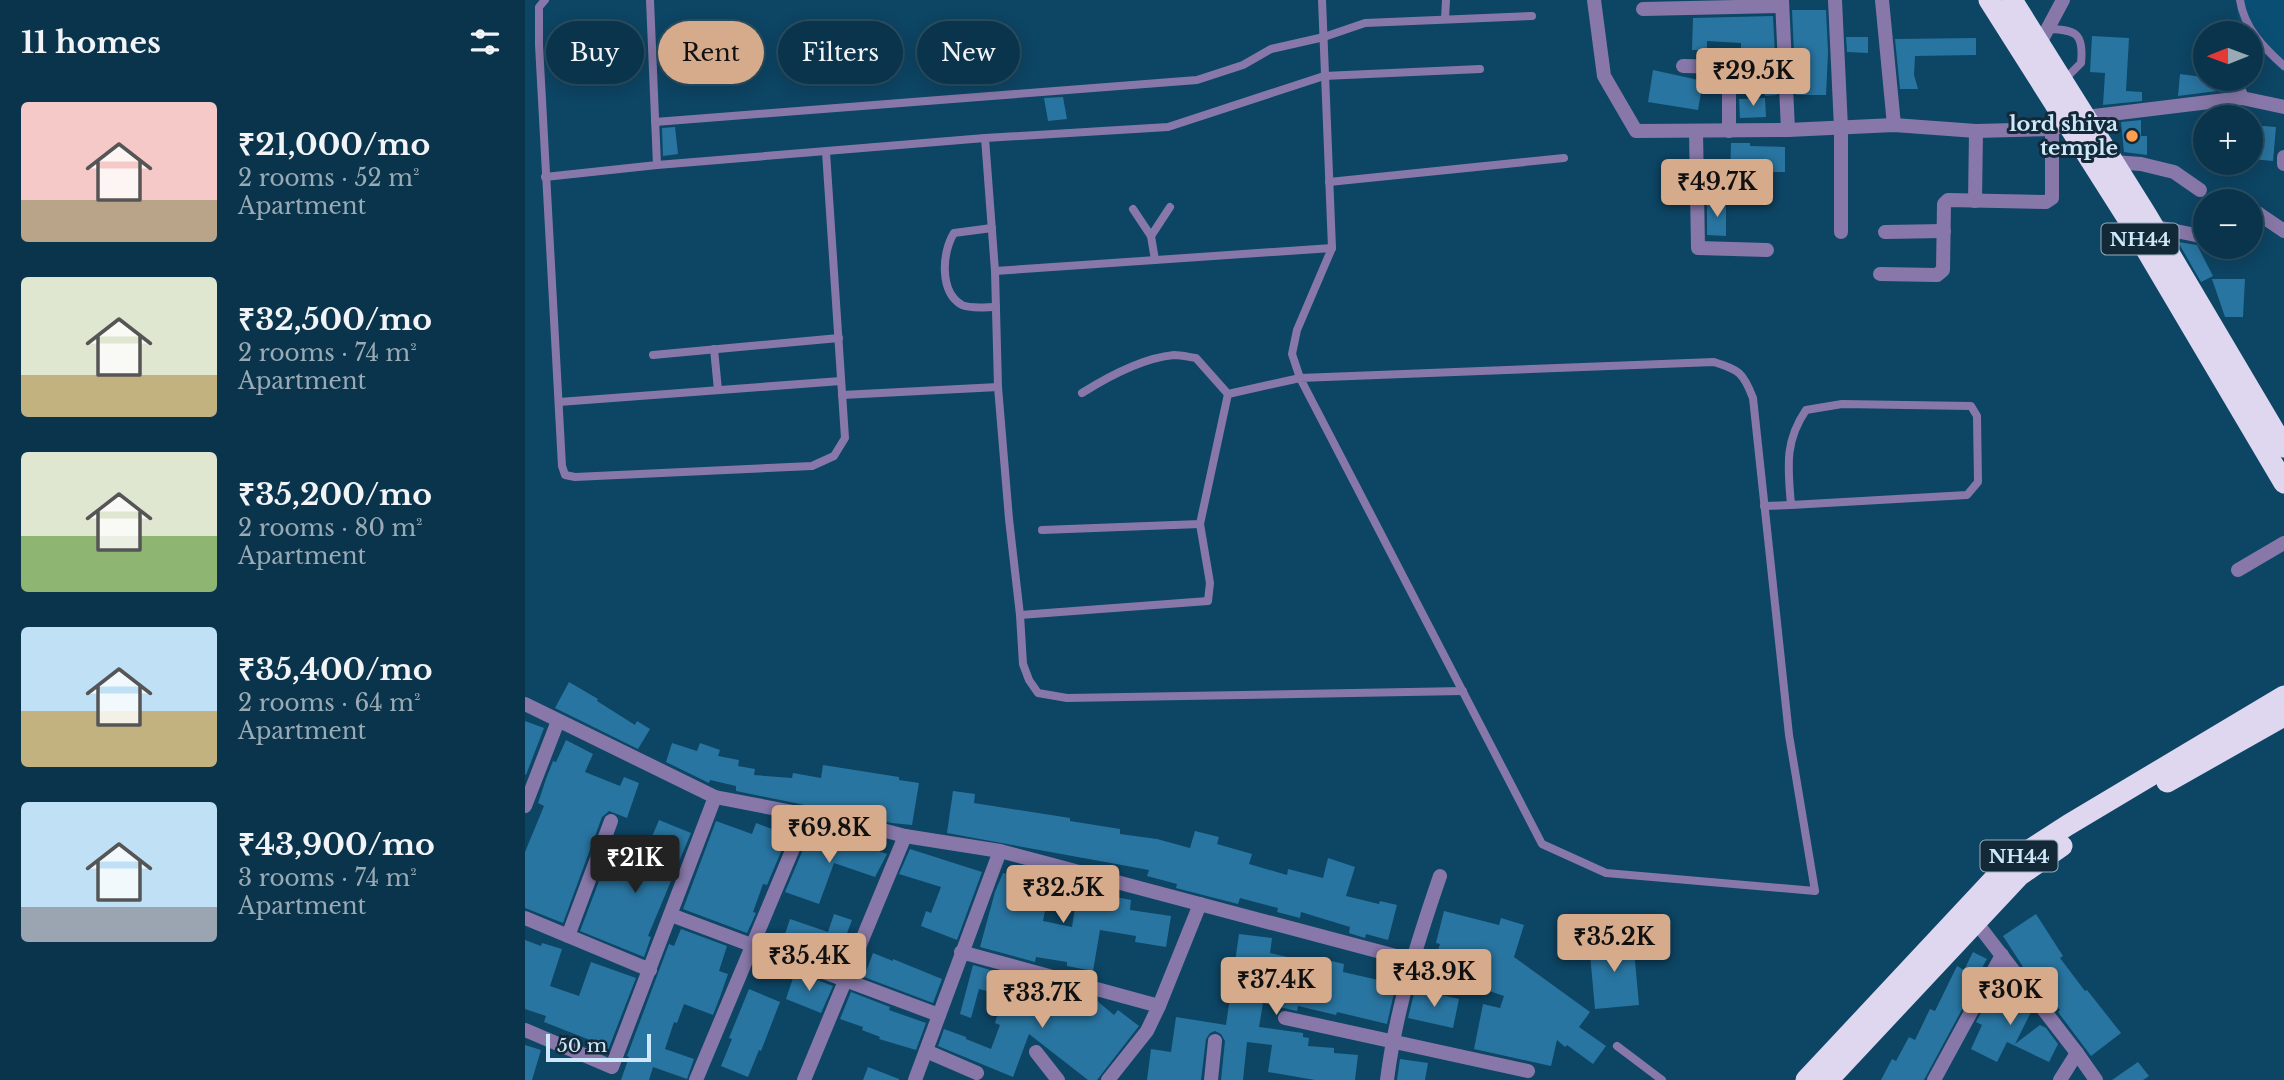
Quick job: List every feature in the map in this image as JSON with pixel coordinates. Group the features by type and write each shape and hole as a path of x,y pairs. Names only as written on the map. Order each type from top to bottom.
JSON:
{"highway":[{"name":"NH44","path":"1989,0 2131,223 2284,483"},
{"name":"NH44","path":"2012,0 2045,36 2062,82 2069,123 2113,162 2284,447"},
{"name":"NH44","path":"1806,1080 2009,863 2284,696"},
{"name":"NH44","path":"1828,1080 2019,876 2052,852 2173,778 2284,716"}],"street":[{"path":"1594,0 1604,76 1636,131 1788,130 1894,125 1976,131 2069,123 2242,98 2284,107"},
{"path":"1835,0 1841,128 1841,232"},
{"path":"1882,0 1894,125"},
{"path":"2045,36 2063,0"},
{"path":"1643,9 1782,3 1788,130"},
{"path":"1683,66 1729,67 1729,131"},
{"path":"2239,91 2242,98"},
{"path":"1880,274 1937,275 1943,270 1944,204 1948,200 2046,202 2052,198 2069,123"},
{"path":"1696,131 1698,248 1767,250"},
{"path":"1975,201 1976,131"},
{"path":"2284,157 2284,164"},
{"path":"2113,162 2141,164 2174,172 2199,189"},
{"path":"2263,217 2284,231"},
{"path":"2153,226 2193,234"},
{"path":"1885,232 1944,231"},
{"path":"2238,570 2284,543"},
{"path":"525,704 715,797 905,836 1000,851 1411,960"},
{"path":"525,806 558,721"},
{"path":"525,1030 612,1067 715,797"},
{"path":"696,1080 807,815"},
{"path":"568,936 611,821"},
{"path":"804,1080 905,836"},
{"path":"915,1080 1000,851"},
{"path":"1387,1080 1392,1041 1411,960 1440,876"},
{"path":"1108,1080 1147,1031 1200,904"},
{"path":"671,915 939,1015"},
{"path":"525,918 650,970"},
{"path":"1976,922 2095,1080"},
{"path":"961,952 1159,1006"},
{"path":"1934,1080 2002,955"},
{"path":"1286,1018 1528,1071"},
{"path":"1210,1080 1215,1041"},
{"path":"926,1051 977,1073"},
{"path":"1036,1052 1058,1080"},
{"path":"2060,1080 2077,1053"}],"lane":[{"path":"545,0 540,6 538,19 562,466 565,475 575,477 812,466 834,457 845,438 826,152"},
{"path":"650,0 657,165"},
{"path":"1228,394 1300,378 1714,362 1738,370 1746,380 1753,398 1789,735 1815,891 1606,873 1542,844 1300,378 1292,354 1297,330 1332,248 1321,0"},
{"path":"1445,19 1446,0"},
{"path":"2240,0 2243,15 2251,30 2284,66"},
{"path":"655,122 1197,80 1243,65 1271,48 1324,37 1365,23 1532,16"},
{"path":"2045,36 2067,29 2076,32 2080,38 2081,63 2062,82"},
{"path":"545,177 985,138 1168,127 1324,76 1480,69"},
{"path":"985,138 995,271 998,387 1009,519 1023,664 1038,693 1067,698 1463,691"},
{"path":"1329,182 1564,158"},
{"path":"1151,236 1170,206"},
{"path":"1133,209 1151,236 1155,260"},
{"path":"992,228 954,233 947,246 945,268 951,296 964,306 996,307"},
{"path":"995,271 1332,248"},
{"path":"653,355 839,338"},
{"path":"714,349 718,390"},
{"path":"1082,393 1143,362 1175,355 1196,358 1228,394"},
{"path":"559,402 841,381"},
{"path":"842,395 998,387"},
{"path":"1020,615 1208,601 1210,583 1200,524 1228,394"},
{"path":"1764,506 1791,505 1967,495 1978,482 1977,416 1971,407 1842,404 1806,410 1797,422 1787,458 1791,505"},
{"path":"1042,530 1200,524"},
{"path":"1617,1046 1662,1080"}],"shaded area":[{"path":"2237,0 2284,0 2284,73 2263,53 2263,21 2238,21"}],"building":[{"path":"1792,10 1826,10 1826,95 1796,95"},
{"path":"1773,16 1777,95 1765,96 1763,56 1741,56 1741,43 1707,41 1707,50 1692,50 1693,18"},
{"path":"2092,36 2129,38 2126,91 2142,92 2142,101 2103,105 2105,73 2090,72"},
{"path":"1846,37 1868,37 1868,53 1847,52"},
{"path":"1976,38 1976,55 1915,56 1914,75 1918,89 1900,89 1895,39"},
{"path":"1653,70 1703,81 1698,110 1648,102"},
{"path":"2180,74 2193,76 2193,91 2217,91 2178,96"},
{"path":"1063,97 1067,119 1048,121 1044,98"},
{"path":"1765,98 1766,117 1740,118 1739,99"},
{"name":"lord shiva temple","path":"2141,120 2141,136 2147,136 2147,155 2124,152 2121,122"},
{"path":"2263,126 2276,127 2273,161 2263,160"},
{"path":"675,127 678,154 663,156 662,128"},
{"path":"1731,143 1785,147 1785,172 1766,172 1766,177 1730,179"},
{"path":"1707,202 1726,202 1726,236 1707,235"},
{"path":"2178,242 2193,244 2193,259 2204,259 2213,276 2201,282"},
{"path":"2212,279 2245,279 2243,317 2225,317"},
{"path":"569,682 635,725 637,721 650,729 638,749 555,708"},
{"path":"525,721 544,728 526,775 525,774"},
{"path":"566,740 593,754 585,772 620,786 624,777 639,783 627,818 609,811 602,817 563,923 525,908 525,852 544,806 538,803 546,779"},
{"path":"672,743 697,751 700,743 720,750 718,756 739,760 738,766 755,769 754,775 792,778 793,773 821,778 823,765 899,777 899,780 919,783 912,825 736,791 736,786 710,780 709,783 666,762"},
{"path":"953,791 975,794 974,803 1070,818 1070,821 1120,829 1120,834 1157,839 1190,848 1195,831 1219,837 1217,844 1252,854 1249,864 1287,875 1288,869 1323,878 1328,858 1355,867 1346,896 1379,904 1380,901 1397,905 1388,940 1349,933 1350,927 1301,912 1300,918 1277,912 1278,908 1240,898 1238,904 1176,888 1177,884 1147,876 1149,870 947,833"},
{"path":"659,820 691,833 648,936 651,937 644,957 580,931 607,860 648,878 662,843 651,839"},
{"path":"716,821 752,834 756,823 788,835 767,885 763,884 753,912 756,913 747,933 683,909"},
{"path":"810,833 844,845 846,840 887,854 875,877 834,863 819,904 785,892"},
{"path":"910,849 982,872 957,940 921,926 926,911 931,913 941,887 899,874"},
{"path":"1003,873 1046,882 1041,910 1045,911 1043,921 1072,927 1077,895 1088,897 1090,892 1131,900 1130,910 1171,916 1166,947 1135,942 1136,936 1100,930 1093,971 1067,966 1067,962 1036,957 1035,962 980,947"},
{"path":"1444,911 1499,925 1501,918 1524,925 1514,957 1590,1012 1579,1027 1606,1046 1593,1064 1557,1040 1551,1066 1474,1049 1483,1004 1500,1008 1504,996 1431,971 1440,944 1436,943"},
{"path":"834,914 852,920 843,944 848,946 840,968 781,946 790,919 828,932"},
{"path":"2036,914 2063,956 2060,958 2121,1033 2091,1056 2058,1012 2060,1010 2027,973 2003,936"},
{"path":"681,929 727,946 719,971 728,974 713,1015 684,1004 677,1023 674,1022 665,1049 694,1059 687,1079 653,1067 649,1080 621,1080 629,1057 627,1056 669,944 674,946"},
{"path":"1239,934 1272,938 1270,953 1313,963 1315,957 1344,964 1343,972 1396,984 1387,1024 1337,1012 1336,1015 1298,1006 1297,1011 1263,1003 1259,1027 1303,1033 1303,1037 1309,1038 1308,1046 1334,1048 1334,1053 1358,1055 1355,1080 1315,1080 1268,1072 1272,1045 1247,1042 1243,1080 1221,1080 1225,1041 1221,1034 1215,1031 1206,1039 1201,1080 1147,1080 1151,1049 1171,1052 1176,1017 1226,1025"},
{"path":"1633,939 1639,1005 1595,1009 1589,943"},
{"path":"525,940 562,949 550,986 579,996 591,962 636,978 608,1050 544,1022 546,1016 525,1009"},
{"path":"1973,952 1987,959 1924,1080 1881,1080 1892,1059 1896,1061 1909,1037 1915,1040 1930,1009 1935,1011 1957,966 1964,970"},
{"path":"873,953 942,979 933,1003 864,977"},
{"path":"973,965 1008,975 1007,978 1023,983 1016,1005 1053,1015 1059,1007 1067,1014 1079,998 1091,1006 1096,1000 1114,1015 1118,1010 1139,1026 1097,1080 1088,1080 1029,1034 1013,1077 938,1046 944,1029 991,1049 1000,1025 995,1023 1003,995 979,989 971,1018 960,1014"},
{"path":"794,975 833,986 821,1013 786,999"},
{"path":"1998,982 2018,993 2032,1010 2015,1044 2040,1025 2046,1028 2058,1044 2049,1062 2007,1042 1997,1062 1971,1049 1982,1025 1976,1022"},
{"path":"749,989 780,1002 748,1077 721,1066"},
{"path":"1415,989 1459,999 1453,1028 1408,1018"},
{"path":"851,992 890,1007 889,1010 926,1023 916,1050 879,1039 880,1037 862,1030 863,1027 840,1019"},
{"path":"525,1045 541,1050 532,1080 525,1080"},
{"path":"1400,1059 1428,1063 1425,1080 1397,1080"},
{"path":"2138,1062 2149,1076 2143,1080 2112,1080"},
{"path":"868,1067 899,1079 899,1080 863,1080"}],"place":[{"name":"lord shiva temple","path":"2132,136"}]}
